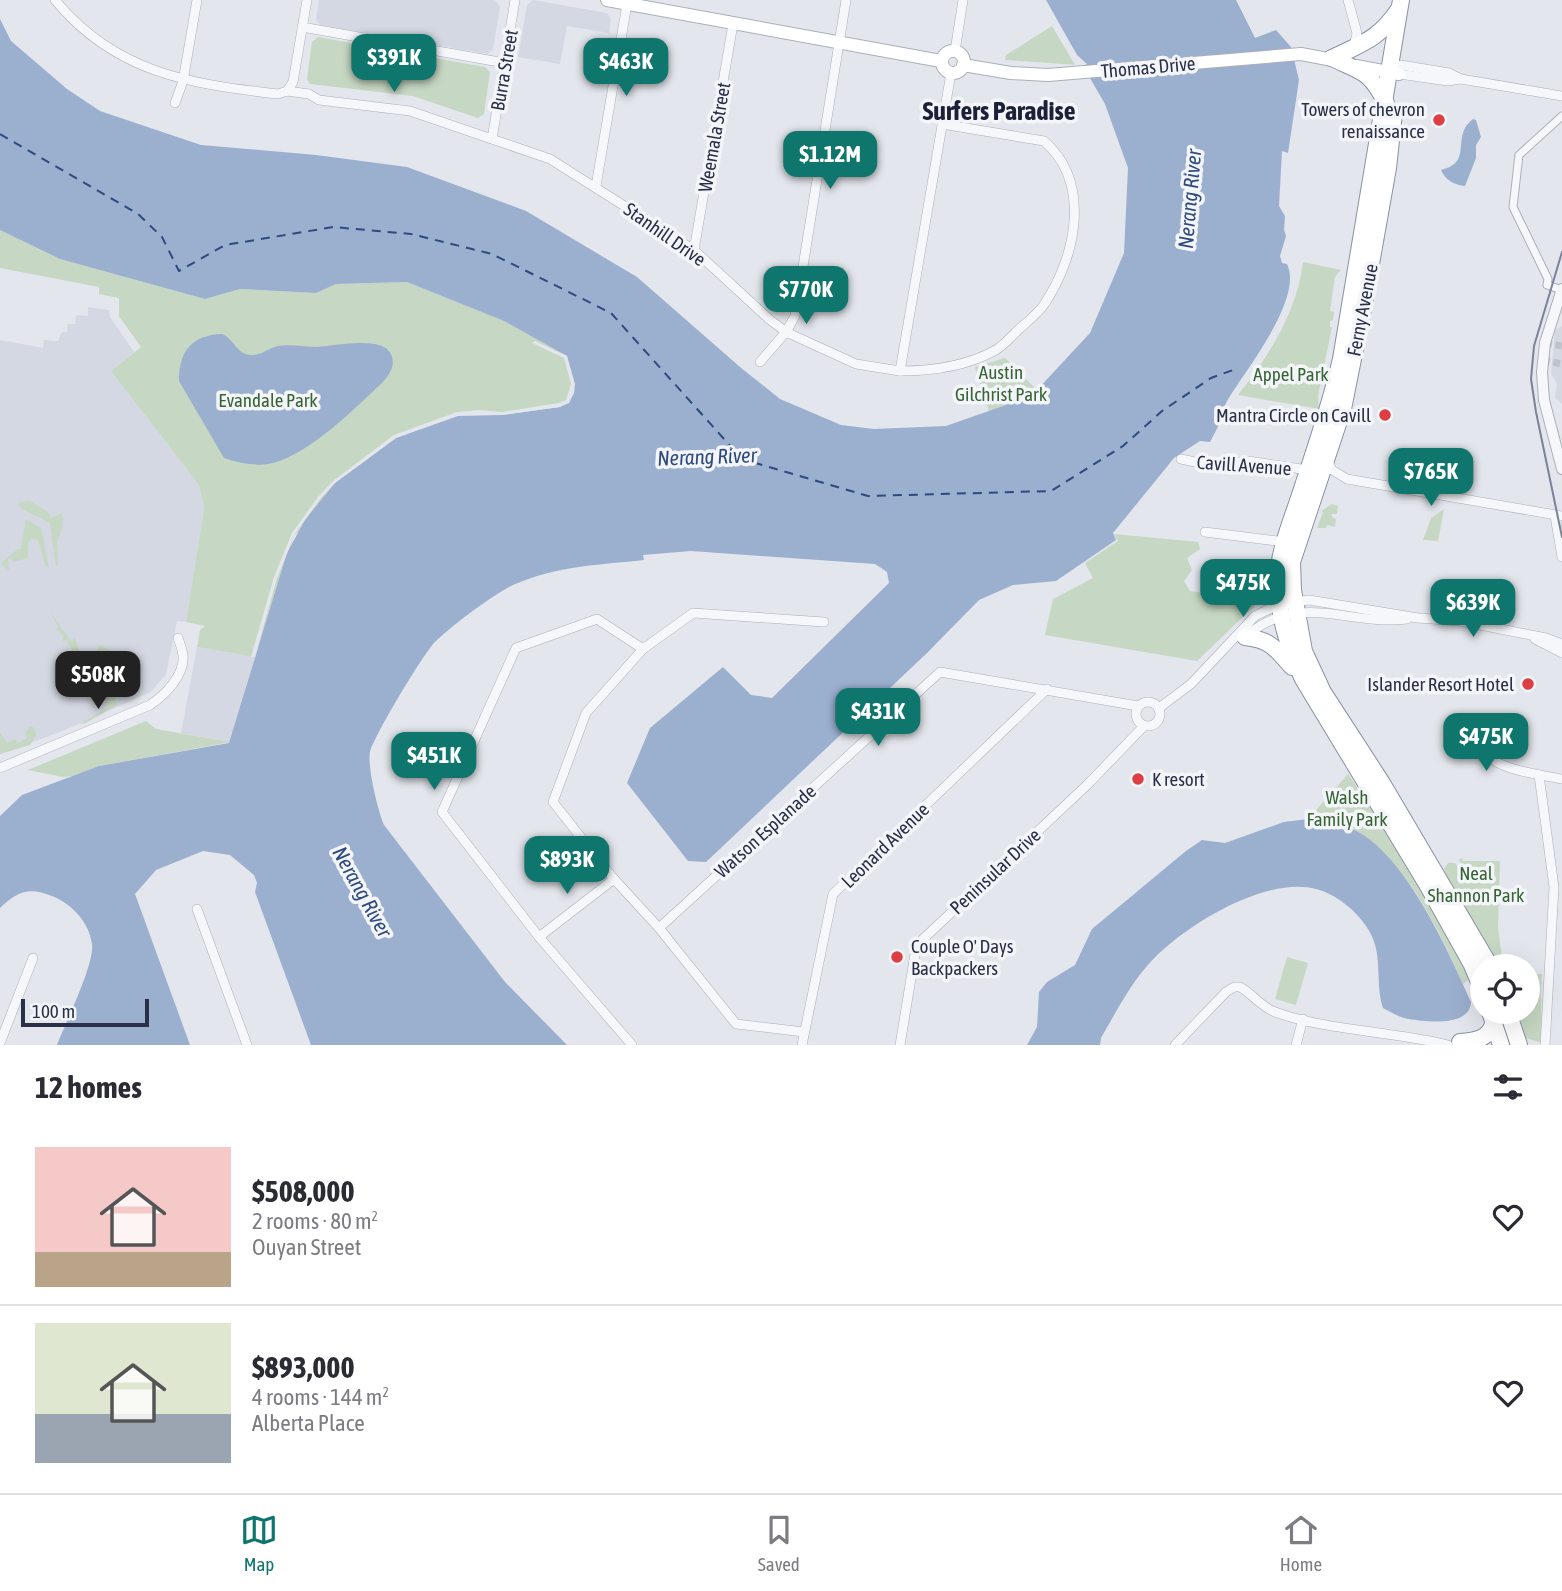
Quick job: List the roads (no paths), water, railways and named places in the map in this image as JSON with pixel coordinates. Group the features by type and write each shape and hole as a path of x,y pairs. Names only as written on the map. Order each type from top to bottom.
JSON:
{"highway":[{"path":"1332,58 1381,32 1404,2"},
{"name":"Ferny Avenue","path":"1288,608 1293,562 1343,409 1363,309 1388,168 1404,2"},
{"path":"1332,58 1363,71 1376,85 1386,103"},
{"name":"Ferny Avenue","path":"1288,608 1278,569 1330,407 1341,359 1386,103 1396,69"},
{"path":"1362,241 1368,231 1379,173 1388,168"},
{"path":"1288,608 1287,644 1303,679 1428,886 1470,962"},
{"path":"1288,608 1323,692 1382,783 1483,954"},
{"path":"1245,637 1261,639 1271,644 1303,679"},
{"path":"1454,1043 1482,1038 1490,1031 1491,1024"},
{"path":"1494,1024 1501,1045"},
{"path":"1512,1024 1519,1045"}],"main road":[{"path":"607,0 942,61"},
{"path":"955,51 963,58 963,65 960,70 951,73 945,70 942,61 947,52 955,51"},
{"name":"Thomas Drive","path":"963,65 1029,75 1308,54 1346,57 1396,69"}],"street":[{"name":"Stanhill Drive","path":"55,0 64,11 108,48 138,65 183,80 278,94 290,87 319,100 410,111 550,159 694,250 786,332 856,364 900,371 949,366 984,355 1004,343 1044,305 1066,262 1074,234 1072,184 1051,147 1044,141 942,124"},
{"path":"175,103 183,80 197,0"},
{"path":"290,87 307,0"},
{"name":"Burra Street","path":"492,139 515,0"},
{"path":"760,362 786,332 795,316 846,0"},
{"path":"955,51 963,0"},
{"path":"1350,2 1357,33 1354,48"},
{"path":"596,187 626,4"},
{"name":"Weemala Street","path":"694,250 733,24"},
{"path":"302,27 505,63"},
{"path":"1396,69 1448,81 1461,79 1562,96"},
{"path":"900,371 951,73"},
{"path":"1562,116 1519,155 1513,206 1549,279 1547,285 1562,290 1545,343 1542,381 1545,405 1562,469"},
{"name":"Cavill Avenue","path":"1181,459 1213,466 1248,461 1308,470"},
{"path":"1327,459 1332,470 1347,479 1559,516 1562,557"},
{"path":"1206,532 1285,542"},
{"path":"1159,708 1191,684 1255,616 1309,600 1418,618 1461,621 1550,639 1562,644"},
{"path":"1222,653 1288,608"},
{"path":"804,1032 736,1024 553,802 586,713 643,649 693,612 824,622"},
{"path":"632,1045 539,937 442,812 516,648 597,619 643,649"},
{"path":"1531,636 1562,653"},
{"path":"1550,639 1562,637"},
{"path":"0,768 160,699 179,673 184,657 178,638"},
{"name":"Watson Esplanade","path":"659,928 940,672 1138,706"},
{"name":"Leonard Avenue","path":"802,1045 834,894 1047,689"},
{"path":"1150,702 1159,708 1157,722 1152,726 1144,726 1137,719 1138,706 1150,702"},
{"name":"Peninsular Drive","path":"900,1045 916,948 921,941 1087,785 1144,726"},
{"path":"1489,729 1485,749 1488,756 1511,768 1562,779"},
{"path":"1539,775 1554,887 1545,1045"},
{"path":"539,937 614,879"},
{"path":"197,909 247,1045"},
{"path":"0,1043 33,958"},
{"path":"1175,1045 1234,987 1243,989 1268,1009 1303,1020 1432,1041 1479,1045"},
{"path":"1296,1045 1303,1020"}],"water":[{"name":"Nerang River","path":"1046,0 1236,0 1255,38 1276,30 1291,47 1299,80 1288,153 1282,151 1279,206 1285,216 1286,236 1280,256 1282,263 1287,264 1290,279 1287,296 1270,335 1227,401 1210,442 1200,441 1174,458 1113,533 1116,540 1056,581 1013,585 979,600 927,653 706,862 688,861 627,783 650,728 723,667 751,695 772,698 889,583 887,572 875,564 691,551 643,555 644,560 561,570 513,585 473,611 435,642 399,696 370,752 376,799 384,825 505,982 567,1045 311,1045 255,892 257,883 254,875 230,855 203,851 156,870 135,894 190,1045 57,1045 79,994 89,965 92,944 87,928 73,909 44,893 30,891 18,894 0,908 0,816 22,795 99,766 229,743 287,553 305,520 335,483 396,438 458,415 502,415 560,407 574,393 567,356 504,321 407,282 336,284 316,293 240,289 205,299 60,259 0,230 0,19 11,41 67,89 100,111 201,145 316,155 407,167 526,211 637,277 780,399 841,425 874,429 946,426 1020,400 1037,390 1090,333 1124,253 1128,168 1105,104 1083,66 1087,64 1077,55"},
{"path":"1473,119 1476,120 1481,137 1476,145 1476,158 1465,186 1445,177 1441,170 1450,167 1459,158 1463,135"},
{"path":"222,334 239,350 252,355 283,345 316,347 371,343 388,350 393,364 383,382 332,428 302,450 273,463 242,463 224,458 179,381 182,361 189,347 195,341"},
{"path":"1308,819 1348,827 1378,846 1410,886 1439,934 1470,1000 1469,1010 1463,1016 1446,1021 1426,1021 1402,1017 1383,1008 1375,946 1366,926 1351,909 1331,895 1316,889 1295,887 1249,897 1224,908 1201,921 1161,951 1140,974 1122,1001 1101,1038 1100,1045 1027,1045 1037,1027 1039,992 1047,982 1075,965 1092,929 1202,840 1225,843 1284,822"}],"tunnel":[{"path":"1545,343 1562,346"},
{"path":"1543,360 1562,364"}],"tram line":[{"path":"1562,252 1534,346 1531,379 1562,537"}],"place":[{"name":"Towers of chevron renaissance","path":"1439,120"},
{"name":"Mantra Circle on Cavill","path":"1385,415"},
{"name":"Islander Resort Hotel","path":"1528,684"},
{"name":"K resort","path":"1138,779"},
{"name":"Couple O' Days Backpackers","path":"897,957"}],"district":[{"name":"Surfers Paradise","path":"999,111"}],"park label":[{"name":"Appel Park","path":"1291,374"},
{"name":"Austin Gilchrist Park","path":"1001,383"},
{"name":"Evandale Park","path":"268,400"},
{"name":"Walsh Family Park","path":"1347,808"},
{"name":"Neal Shannon Park","path":"1476,884"}]}
